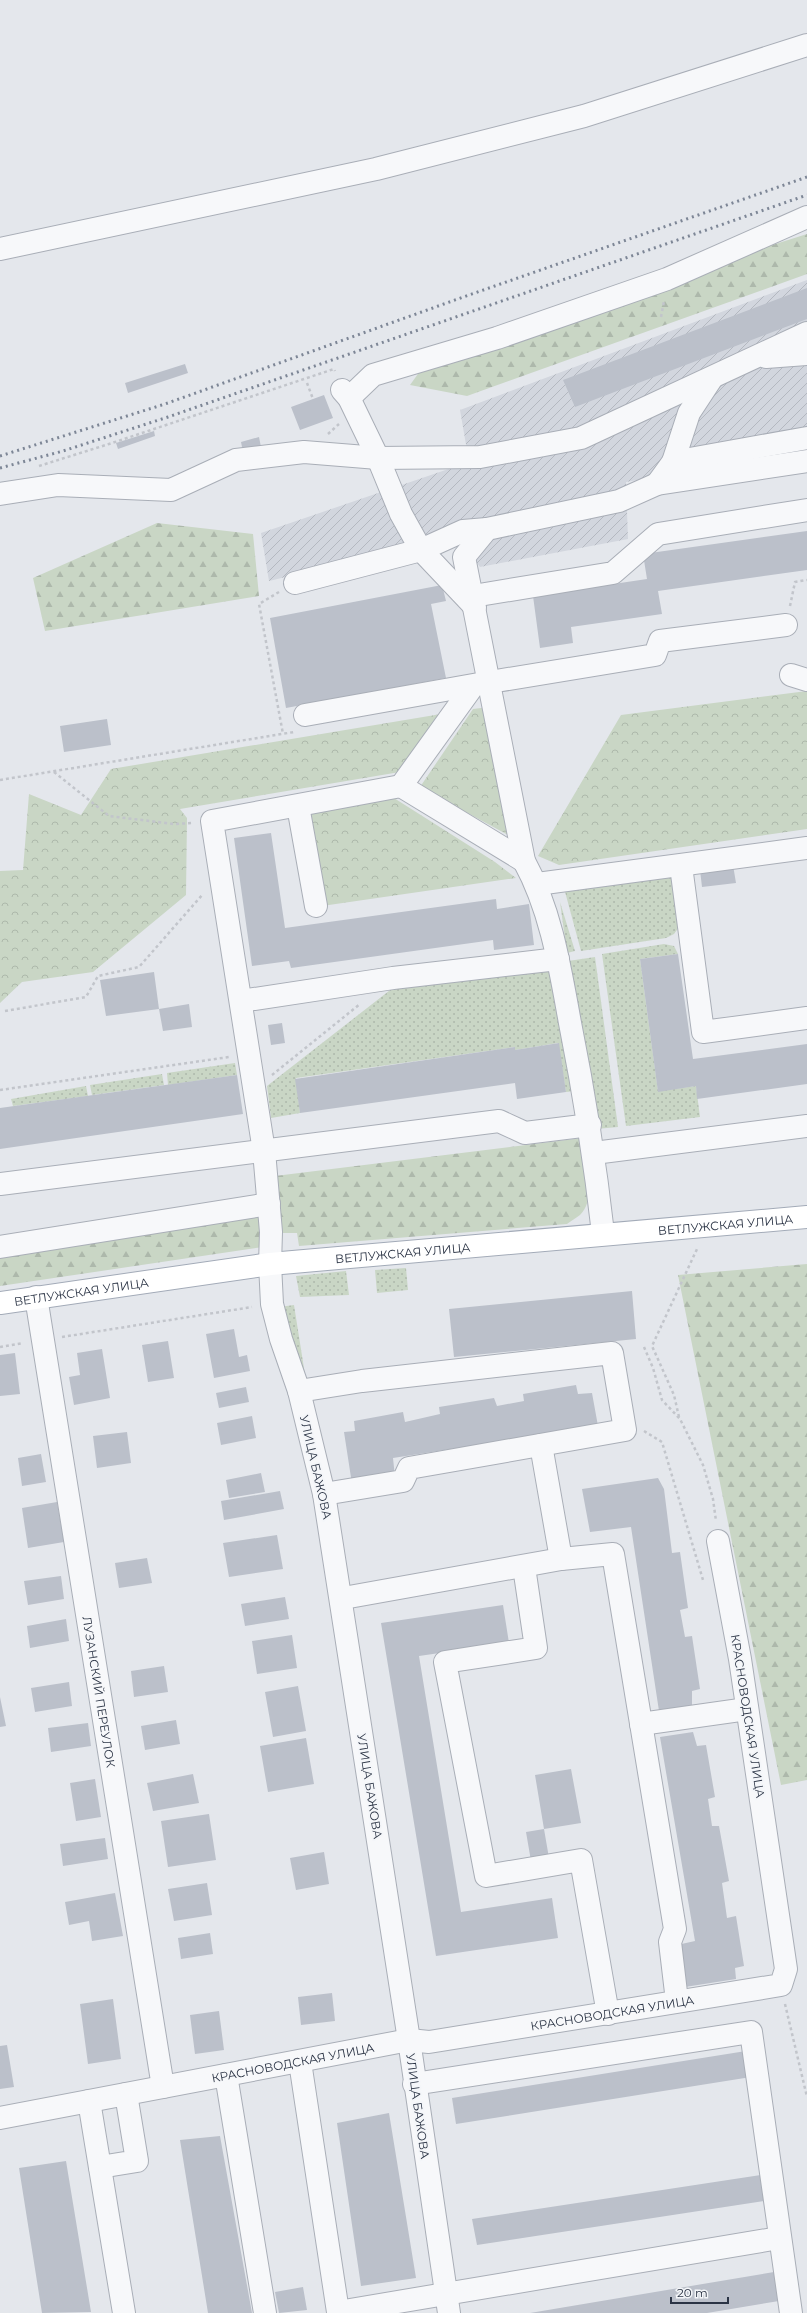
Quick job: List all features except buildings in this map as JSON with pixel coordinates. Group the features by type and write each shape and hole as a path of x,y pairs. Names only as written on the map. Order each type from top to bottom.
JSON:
{"main road":[{"name":"ВЕТЛУЖСКАЯ УЛИЦА","path":"0,1303 36,1296 270,1264 603,1233 807,1217"}],"street":[{"path":"0,249 376,169 584,116 807,45"},
{"path":"474,601 421,550 401,514 378,458 342,387 373,375 497,338 667,279 807,217"},
{"path":"0,494 58,485 171,490 236,460 304,452 378,458 480,457 581,438 807,333"},
{"path":"755,357 807,354"},
{"path":"657,484 673,462 689,413 712,378"},
{"path":"673,462 807,438"},
{"path":"295,583 421,550 464,531 488,529 619,501 657,484 807,461"},
{"path":"474,601 613,573 658,534 807,510"},
{"path":"488,529 464,557 474,601 482,684 524,861 537,884 558,959 590,1125 603,1233"},
{"path":"301,723 482,684 655,656 660,641 786,625"},
{"path":"212,821 400,786 482,684"},
{"path":"400,786 524,861"},
{"path":"298,806 316,906"},
{"name":"УЛИЦА БАЖОВА","path":"212,821 264,1150 270,1204 272,1304 281,1339 299,1391 324,1494 409,2040 414,2084 447,2304"},
{"path":"537,884 807,848"},
{"path":"680,866 703,1032 807,1018"},
{"path":"241,1001 394,978 558,959"},
{"path":"0,1184 499,1121 525,1133 590,1125"},
{"path":"594,1153 807,1126"},
{"path":"0,1246 270,1204"},
{"name":"ЛУЗАНСКИЙ ПЕРЕУЛОК","path":"36,1296 42,1341 163,2087"},
{"path":"299,1391 362,1381 612,1353 625,1430 409,1468 403,1481 324,1494"},
{"path":"541,1445 561,1559"},
{"name":"КРАСНОВОДСКАЯ УЛИЦА","path":"0,2118 409,2040 429,2042 780,1985 786,1969 736,1635 718,1540"},
{"path":"341,1601 349,1597 524,1567 561,1559 612,1554 675,1929 670,1942 677,2001"},
{"path":"524,1567 536,1648 445,1662 486,1876 581,1860 608,2014"},
{"path":"641,1724 747,1709"},
{"path":"414,2084 750,2032 791,2313"},
{"path":"300,2062 338,2312 447,2304 779,2238"},
{"path":"226,2075 265,2313"},
{"path":"100,2167 137,2161 126,2094"},
{"path":"89,2101 124,2313"}],"path":[{"path":"32,468 109,444 334,368 342,387 339,426 304,452"},
{"path":"307,383 313,399"},
{"path":"786,625 795,582 807,580"},
{"path":"283,734 259,604 295,583"},
{"path":"0,780 283,734 301,723"},
{"path":"54,771 109,816 174,824 212,821"},
{"path":"5,1011 86,997 98,976 139,967 221,873"},
{"path":"254,1089 363,1002"},
{"path":"0,1090 249,1054"},
{"path":"697,1249 652,1346 674,1395 680,1419 703,1464 713,1499 718,1540"},
{"path":"0,1347 272,1304"},
{"path":"644,1347 653,1368 662,1400 680,1419"},
{"path":"625,1430 645,1431 662,1442 704,1581"},
{"path":"780,1985 807,2097"}],"shaded area":[{"path":"807,280 807,452 626,482 628,539 480,567 456,536 269,581 261,533 469,462 460,410"}],"green space":[{"path":"807,234 807,274 467,396 410,385 433,353"},
{"path":"157,523 253,534 259,596 45,631 33,578"},
{"path":"807,691 807,829 559,865 538,856 621,715"},
{"path":"489,707 508,835 420,787 473,709"},
{"path":"441,714 400,772 180,809 187,818 186,895 93,972 22,982 0,1003 0,871 23,870 29,794 81,815 111,769"},
{"path":"386,793 495,862 516,878 322,906 311,809"},
{"path":"671,876 679,927 674,934 666,938 581,951 564,888"},
{"path":"560,902 575,951 567,953"},
{"path":"664,944 674,946 678,954 640,959 658,1091 696,1086 700,1117 626,1126 602,954"},
{"path":"595,957 618,1127 596,1129 568,961"},
{"path":"552,963 576,1091 566,1092 558,1043 515,1050 515,1047 296,1078 300,1113 271,1118 267,1086 403,980"},
{"path":"235,1063 237,1075 168,1085 167,1073"},
{"path":"162,1074 164,1085 92,1095 90,1085"},
{"path":"86,1086 88,1096 13,1106 11,1099"},
{"path":"582,1138 589,1178 588,1198 580,1215 567,1224 299,1246 297,1233 282,1233 275,1176"},
{"path":"258,1211 263,1247 0,1286 0,1250"},
{"path":"807,1264 807,1780 781,1785 678,1275"},
{"path":"406,1268 408,1290 377,1293 375,1270"},
{"path":"346,1271 349,1295 300,1297 296,1276"},
{"path":"294,1305 306,1381 279,1307"}],"railway":[{"path":"0,456 165,404 469,295 807,177"},
{"path":"0,468 63,451 168,417 807,195"}]}
